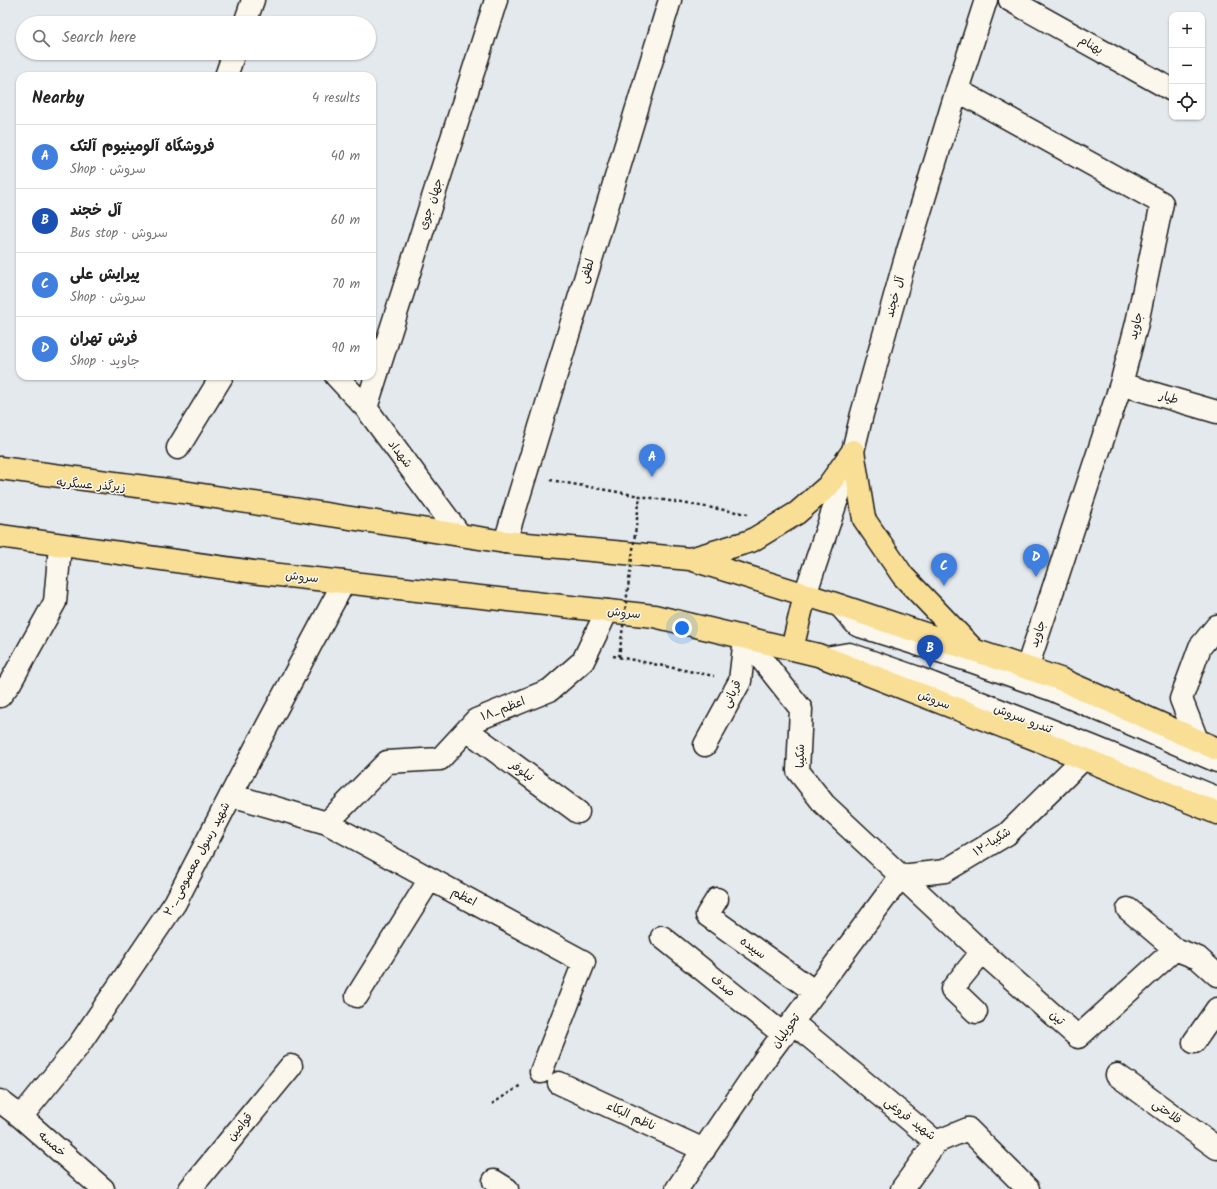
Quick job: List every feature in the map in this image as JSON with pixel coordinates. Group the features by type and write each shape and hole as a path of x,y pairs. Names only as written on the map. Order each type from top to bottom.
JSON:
{"main road":[{"path":"690,559 751,542 797,513 828,486 853,452"},
{"path":"853,452 864,519 903,576 974,650"},
{"path":"0,468 183,492 505,542 690,559 840,606 1060,679 1217,749"},
{"name":"زیرگذر عسگریه","path":"0,479 183,492"},
{"name":"سروش","path":"0,536 260,573 654,616 826,658 1217,813"},
{"path":"0,551 260,573"},
{"path":"792,649 806,595"}],"street":[{"path":"247,16 253,0"},
{"name":"جهان جوی","path":"376,377 496,0"},
{"name":"لطفی","path":"505,542 670,0"},
{"name":"آل خجند","path":"806,595 853,452 862,414 957,90 986,0"},
{"name":"بهنام","path":"1010,0 1169,88"},
{"path":"227,72 232,60"},
{"name":"جاوید","path":"957,90 1162,203 1137,323 1121,384 1027,668"},
{"path":"178,448 220,380"},
{"name":"شهداد","path":"340,380 366,408 460,535"},
{"name":"جهان جوی","path":"366,408 375,380"},
{"name":"طیار","path":"1121,384 1217,412"},
{"path":"0,696 10,683 55,602 60,557"},
{"name":"۲۰_شهید رسول معصومی","path":"21,1117 76,1049 175,903 344,582"},
{"path":"840,606 858,625 971,661 1053,690 1217,761"},
{"name":"۱۸_اعظم","path":"327,823 387,762 440,759 476,720 550,690 582,661 608,611"},
{"path":"1197,740 1181,699 1200,647 1217,626"},
{"name":"قربانی","path":"705,745 740,682 745,638"},
{"name":"شکیبا","path":"745,638 801,709 798,771 824,804 901,876"},
{"name":"تندرو سروش","path":"826,658 849,654 914,676 1094,747 1217,798"},
{"name":"نیلوفر","path":"467,730 578,812"},
{"name":"۱۲-شکیبا","path":"901,876 945,871 1007,834 1083,759"},
{"name":"اعظم","path":"231,795 327,823 584,962 550,1077"},
{"name":"تین","path":"901,876 982,952 1078,1037 1175,948"},
{"name":"تحویلیان","path":"677,1189 764,1060 901,876"},
{"path":"357,996 430,879"},
{"name":"سپیده","path":"717,899 707,915 815,992"},
{"path":"1128,909 1175,948 1198,958 1217,975"},
{"name":"صدف","path":"662,937 788,1028"},
{"path":"976,1012 952,989 982,952"},
{"path":"1194,1042 1217,1009"},
{"name":"شهید فروغی","path":"788,1028 936,1142 968,1129 1028,1189"},
{"name":"قوامین","path":"190,1189 291,1066"},
{"name":"فلاحتی","path":"1117,1075 1217,1148"},
{"name":"ناظم البکاء","path":"550,1077 704,1150"},
{"name":"خمسه","path":"0,1101 21,1117 103,1189"},
{"path":"902,1189 936,1142"}],"path":[{"path":"525,476 786,520"},
{"path":"619,657 640,496"},
{"path":"587,653 619,657 740,682"}],"place":[{"name":"فروشگاه آلومینیوم آلتک","path":"652,477"},
{"name":"فرش تهران","path":"1036,577"},
{"name":"پیرایش علی","path":"944,586"},
{"name":"آل خجند","path":"930,668"}]}
